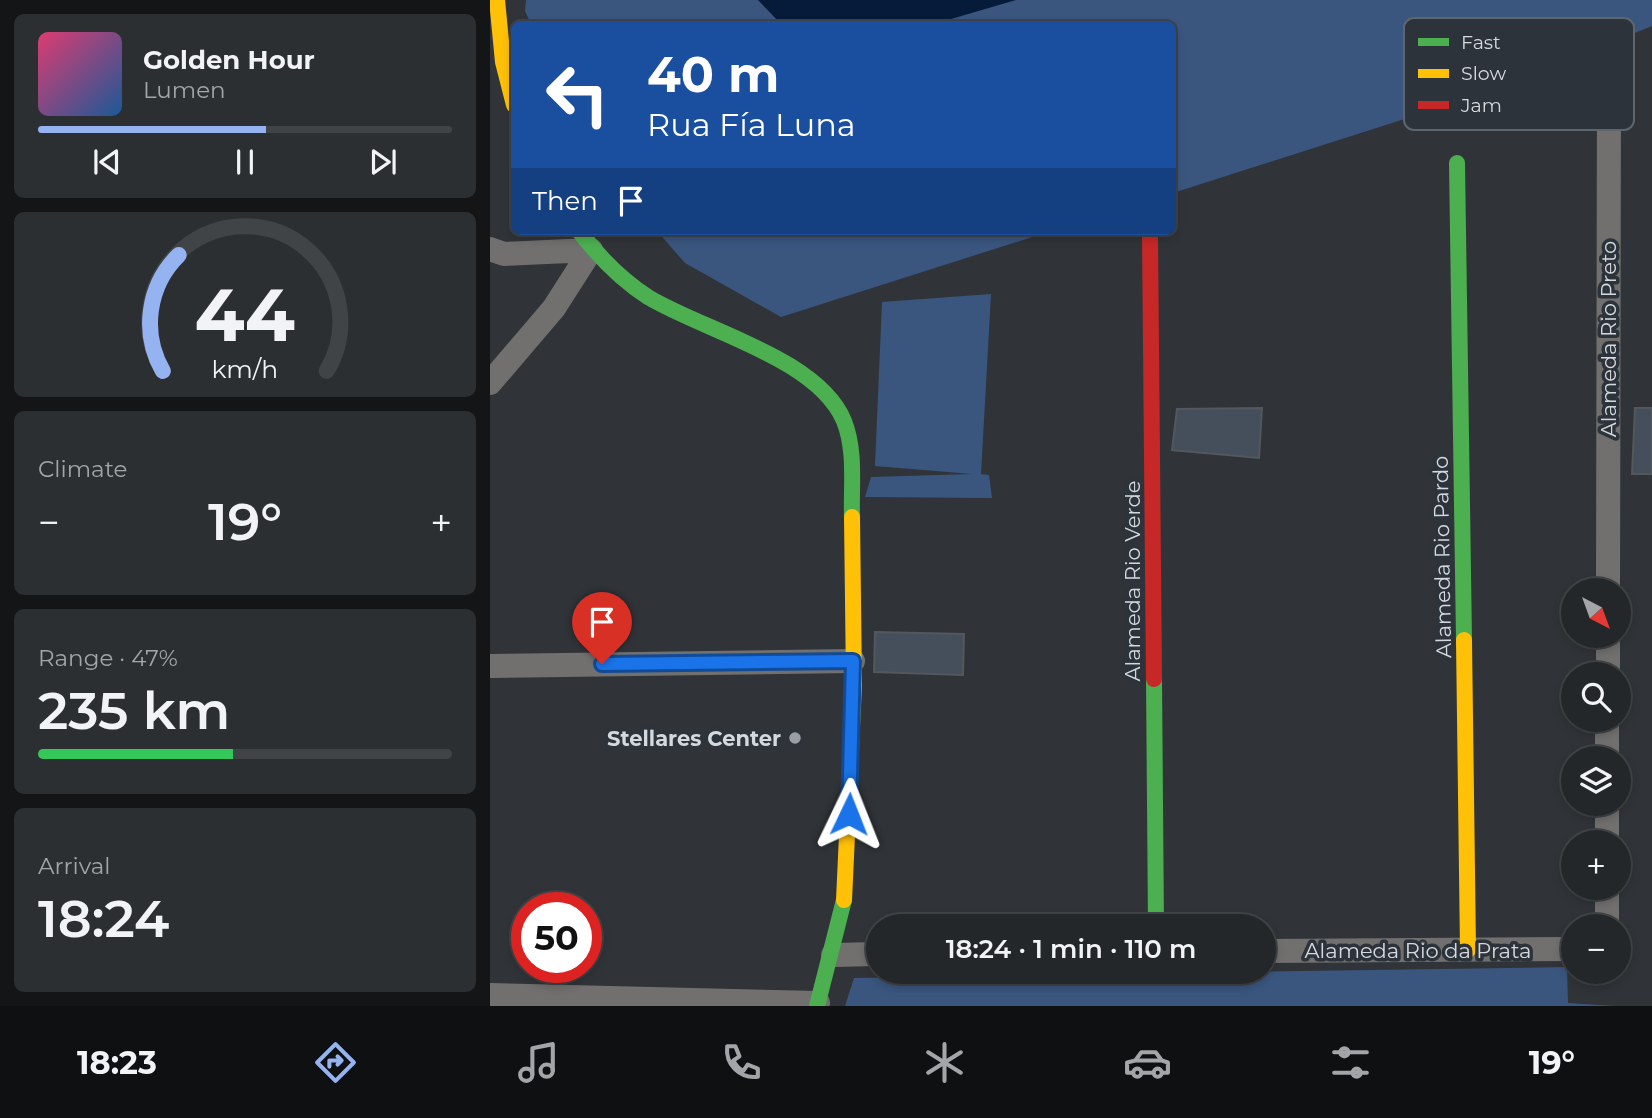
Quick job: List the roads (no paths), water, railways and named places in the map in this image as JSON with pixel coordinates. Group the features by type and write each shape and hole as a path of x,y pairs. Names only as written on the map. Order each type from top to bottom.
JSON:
{"street":[{"path":"497,0 503,62 511,93"},
{"name":"Alameda Rio Preto","path":"1608,578 1609,130"},
{"name":"Alameda Rio Pardo","path":"1457,163 1468,950"},
{"name":"Alameda Rio Verde","path":"1150,236 1156,914"},
{"path":"490,249 503,254 585,241"},
{"path":"490,383 554,308 585,241"},
{"path":"490,995 817,1004 833,955 844,905 848,860 853,661 853,531 845,423 833,401 789,367 674,313 627,282 585,241"},
{"path":"490,666 853,661"},
{"name":"Alameda Rio da Prata","path":"1276,951 1561,949"},
{"path":"833,955 866,954"}],"place":[{"name":"Stellares Center","path":"795,738"}]}
